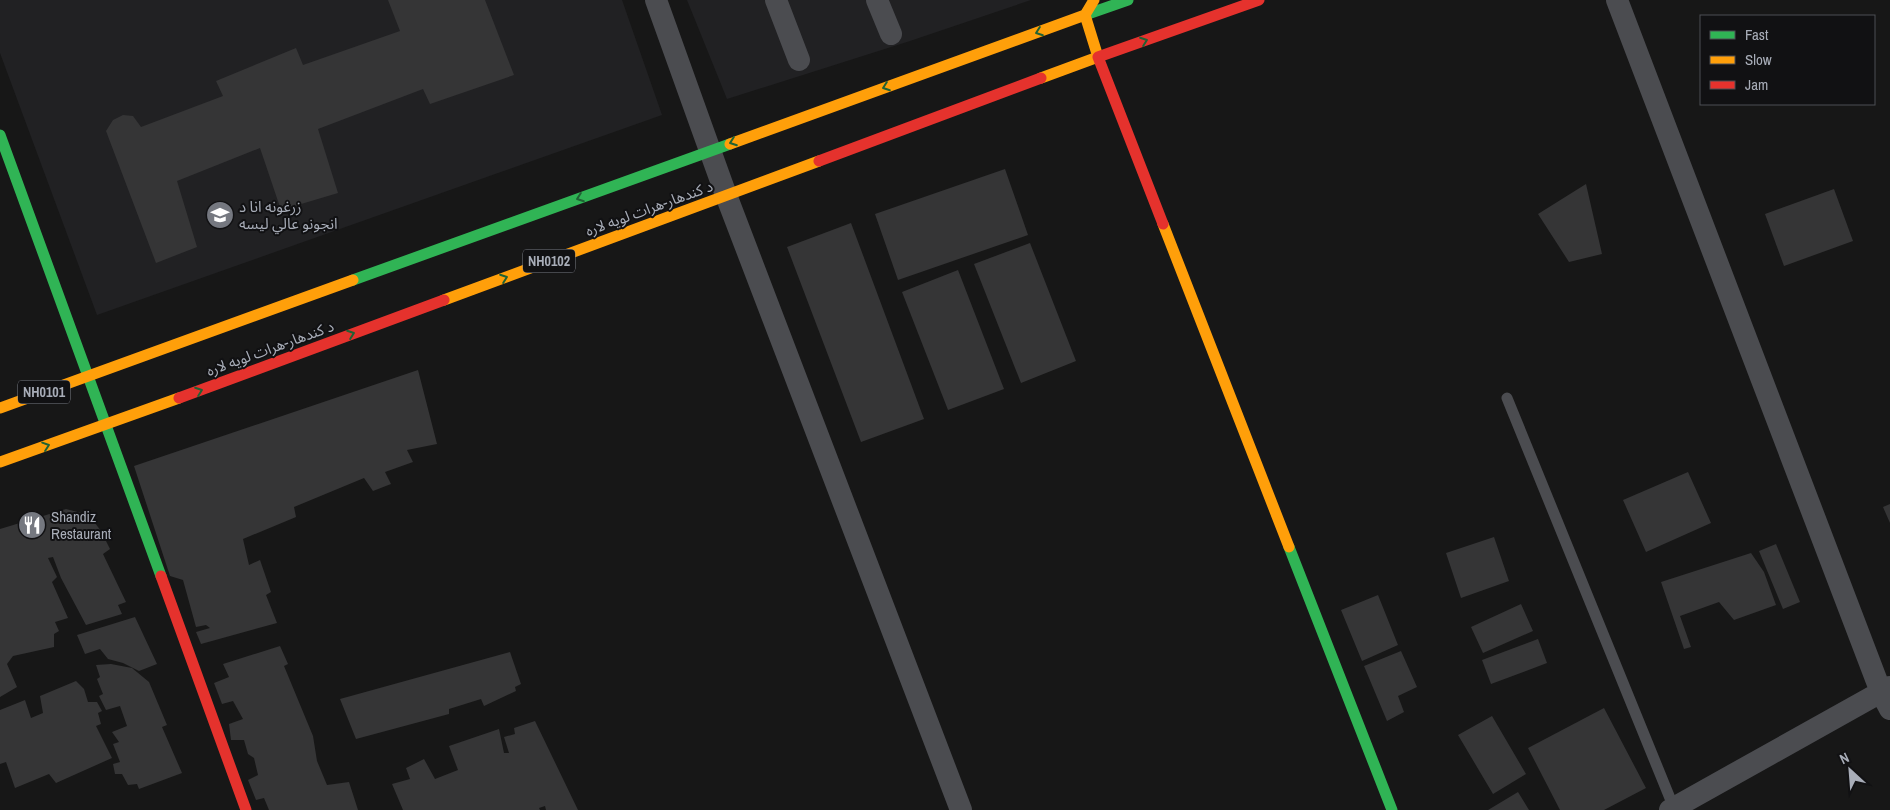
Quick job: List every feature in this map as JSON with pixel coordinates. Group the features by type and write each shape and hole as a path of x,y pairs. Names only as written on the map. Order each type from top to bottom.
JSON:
{"main road":[{"path":"1094,0 1085,15 1098,57 1392,810"},
{"path":"88,377 1128,0"},
{"name":"د کندهار-هرات لويه لاره","path":"0,462 106,425 1098,57 1259,0"},
{"path":"0,134 246,810"},
{"name":"NH0101","path":"0,408 88,377"}],"street":[{"path":"656,0 726,195 961,810"},
{"path":"776,0 799,60"},
{"path":"877,0 891,34"},
{"path":"1617,0 1887,696 1672,809"}],"lane":[{"path":"1507,398 1672,809"}],"shaded area":[{"name":"زرغونه انا د انجونو عالي لیسه","path":"0,0 622,0 662,115 97,315 0,53"},
{"path":"687,0 1031,0 910,41 727,99"}],"building":[{"path":"388,0 485,0 514,75 430,104 423,89 318,129 338,193 281,210 260,148 177,181 197,247 156,263 106,131 113,120 123,115 133,116 141,127 223,96 216,81 296,48 303,65 400,31"},
{"path":"1005,169 1028,235 898,280 875,214"},
{"path":"1586,184 1602,254 1569,262 1538,214"},
{"path":"1834,189 1853,241 1784,266 1765,214"},
{"path":"851,223 924,419 861,442 787,247"},
{"path":"1030,243 1076,361 1021,383 974,264"},
{"path":"958,270 1004,389 948,410 902,292"},
{"path":"418,370 437,444 407,450 413,462 385,472 391,484 373,491 364,478 294,507 296,517 243,539 249,565 260,560 271,592 266,595 277,623 201,644 196,632 210,628 206,625 196,627 183,580 170,576 134,466"},
{"path":"1688,472 1711,523 1646,552 1623,500"},
{"path":"1890,504 1890,523 1883,507"},
{"path":"66,509 89,515 101,531 110,549 103,554 126,602 118,605 122,614 86,625 61,578 53,557 48,558 57,577 52,582 68,618 55,622 59,631 54,634 54,647 13,656 7,664 17,687 0,697 0,529"},
{"path":"1494,537 1509,581 1461,598 1446,553"},
{"path":"1776,544 1800,602 1783,609 1759,551"},
{"path":"1751,553 1764,572 1776,605 1734,620 1719,602 1680,616 1691,647 1684,649 1661,582"},
{"path":"1378,595 1398,645 1362,661 1341,610"},
{"path":"1521,604 1533,631 1483,653 1471,627"},
{"path":"135,617 157,664 139,671 123,663 108,659 100,649 85,654 77,635"},
{"path":"1538,639 1547,663 1491,684 1482,660"},
{"path":"280,646 288,664 284,666 313,736 317,761 327,785 349,782 358,810 269,810 264,798 256,800 248,780 258,775 254,758 248,754 244,740 231,740 229,724 243,719 233,701 222,704 214,683 229,677 223,664"},
{"path":"1401,651 1417,687 1398,696 1404,712 1387,721 1364,666"},
{"path":"510,652 521,684 515,687 516,691 484,706 481,699 449,709 449,714 356,739 340,699"},
{"path":"111,664 132,668 149,682 167,725 162,727 182,773 139,789 137,784 128,785 122,774 115,774 113,764 120,762 113,744 119,742 112,732 127,726 120,706 106,710 99,696 103,694 97,679 100,677 96,665"},
{"path":"76,681 84,689 88,702 97,702 102,711 98,713 101,724 96,726 112,758 56,783 49,774 15,788 6,762 0,764 0,710 25,700 31,718 43,713 40,696"},
{"path":"1604,708 1646,788 1604,810 1560,810 1528,748"},
{"path":"1492,716 1526,774 1493,794 1458,735"},
{"path":"535,721 578,810 546,810 545,806 539,808 540,810 403,810 392,784 410,779 406,768 424,759 435,779 458,770 449,746 499,729 504,753 509,753 504,737 515,734 514,728"},
{"path":"1518,792 1529,810 1488,810"}],"traffic: fast":[{"path":"1085,15 1128,0"},
{"path":"0,135 161,576"},
{"path":"353,280 730,144"},
{"path":"1289,547 1392,810"}],"traffic: slow":[{"path":"730,144 1085,15 1094,0"},
{"path":"1041,78 1098,57 1085,15"},
{"path":"444,300 819,161"},
{"path":"1163,224 1289,547"},
{"path":"0,408 353,280"},
{"path":"0,462 179,398"}],"traffic: jam":[{"path":"1163,224 1098,57 1259,0"},
{"path":"819,161 1041,78"},
{"path":"179,398 444,300"},
{"path":"161,576 246,810"}],"place":[{"name":"زرغونه انا د انجونو عالي لیسه","path":"220,215"},
{"name":"Shandiz Restaurant","path":"32,525"}]}
